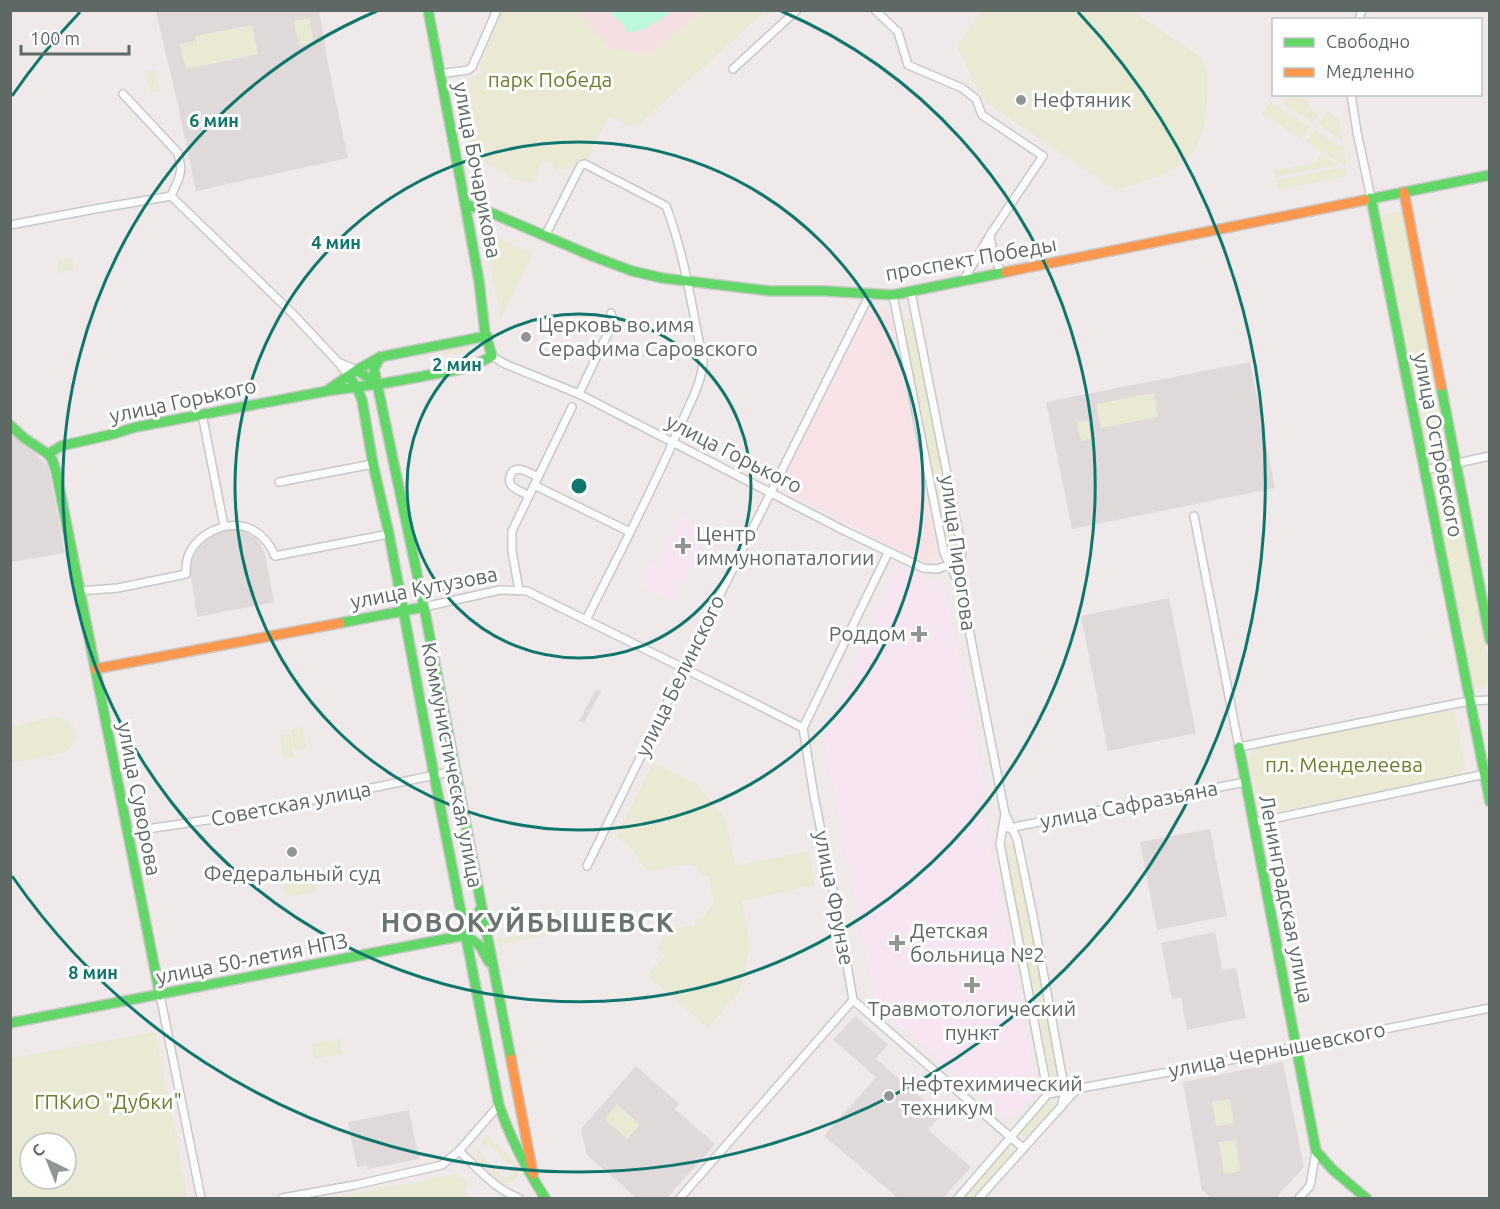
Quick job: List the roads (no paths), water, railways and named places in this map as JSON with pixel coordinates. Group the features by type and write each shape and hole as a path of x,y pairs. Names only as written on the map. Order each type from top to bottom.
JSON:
{"main road":[{"name":"улица Бочарикова","path":"428,10 481,291 489,350 492,356"},
{"name":"проспект Победы","path":"465,204 592,256 632,271 662,278 770,291 892,295 1490,175"},
{"name":"улица Островского","path":"1404,192 1490,640"},
{"name":"улица Островского","path":"1371,198 1469,701 1487,774 1490,802"},
{"path":"327,391 380,357 487,336"},
{"name":"улица Горького","path":"48,454 61,446 136,427 327,391 462,369 492,356"},
{"name":"Коммунистическая улица","path":"380,357 374,366 377,384 424,607 534,1180"},
{"path":"357,370 377,384"},
{"path":"349,376 357,387"},
{"name":"Коммунистическая улица","path":"357,387 362,400 373,464 389,534 499,1105 513,1145 545,1198"},
{"path":"10,424 24,438 48,454"},
{"name":"улица Суворова","path":"48,454 56,471 160,995"},
{"name":"улица Кутузова","path":"96,669 424,607"},
{"name":"Ленинградская улица","path":"1239,747 1316,1151"},
{"path":"478,887 480,918 476,927 466,935 486,952 496,978"},
{"name":"улица 50-летия НПЗ","path":"10,1023 466,935"},
{"path":"499,1105 519,1099"},
{"path":"1316,1151 1333,1170 1366,1198"}],"street":[{"path":"440,74 468,70 472,67 497,10"},
{"path":"733,69 797,10"},
{"path":"875,10 898,32 908,65 962,87 976,99 982,115 1043,156 963,281"},
{"path":"123,94 178,153 181,168 171,196"},
{"name":"улица Островского","path":"1352,96 1357,132 1371,198"},
{"path":"545,236 581,165 585,164 666,206 687,281 703,361 699,382 673,443 586,620"},
{"path":"10,225 171,196"},
{"path":"171,196 291,312 349,376"},
{"path":"990,236 1000,274"},
{"name":"улица Пирогова","path":"910,292 962,550 962,591 1005,814 1017,839 1065,1092"},
{"name":"улица Белинского","path":"587,866 870,294"},
{"name":"улица Пирогова","path":"892,295 944,553 962,591"},
{"path":"579,394 612,326 611,313"},
{"name":"улица Горького","path":"492,356 505,364 579,394 888,553 929,570 961,561"},
{"path":"338,362 357,370"},
{"path":"519,590 512,551 512,531 572,407"},
{"path":"202,414 224,526"},
{"path":"1425,470 1490,456"},
{"path":"279,482 373,464"},
{"path":"529,496 513,488 509,482 510,474 523,469 538,477"},
{"path":"534,485 630,532"},
{"name":"Ленинградская улица","path":"1194,516 1239,747"},
{"path":"79,591 118,588 186,574 187,561 192,548 203,536 224,526 249,528 263,537 275,556 389,534"},
{"path":"803,728 888,553"},
{"name":"улица Кутузова","path":"424,607 500,590 527,591 803,728"},
{"path":"1239,747 1469,701 1490,700"},
{"name":"улица Фрунзе","path":"803,728 853,1000"},
{"name":"Советская улица","path":"127,832 234,816 455,771"},
{"path":"1253,823 1487,774"},
{"name":"улица Сафразьяна","path":"1002,830 1245,782"},
{"name":"улица Пирогова","path":"1005,814 1000,844 1048,1094"},
{"name":"улица Суворова","path":"160,995 201,1198"},
{"path":"681,1198 853,1000 1023,1148"},
{"name":"улица Чернышевского","path":"1048,1094 1490,1008"},
{"path":"979,1198 1076,1090"},
{"path":"1061,1107 1065,1092"},
{"path":"958,1198 1048,1094"},
{"path":"282,1198 355,1185 442,1165 459,1151 499,1105"},
{"path":"459,1151 499,1188 519,1198"},
{"path":"1299,1198 1310,1186 1316,1151"}],"place":[{"name":"Нефтяник","path":"1021,100"},
{"name":"Церковь во имя Серафима Саровского","path":"526,337"},
{"name":"Центр иммунопаталогии","path":"683,546"},
{"name":"Роддом","path":"919,634"},
{"name":"Федеральный суд","path":"292,852"},
{"name":"Детская больница №2","path":"897,943"},
{"name":"Травмотологический пункт","path":"972,985"},
{"name":"Нефтехимический техникум","path":"889,1096"}],"district":[{"name":"НОВОКУЙБЫШЕВСК","path":"528,923"}],"park label":[{"name":"парк Победa","path":"550,80"},
{"name":"пл. Менделеева","path":"1344,765"},
{"name":"ГПКиО \"Дубки\"","path":"108,1102"}]}
